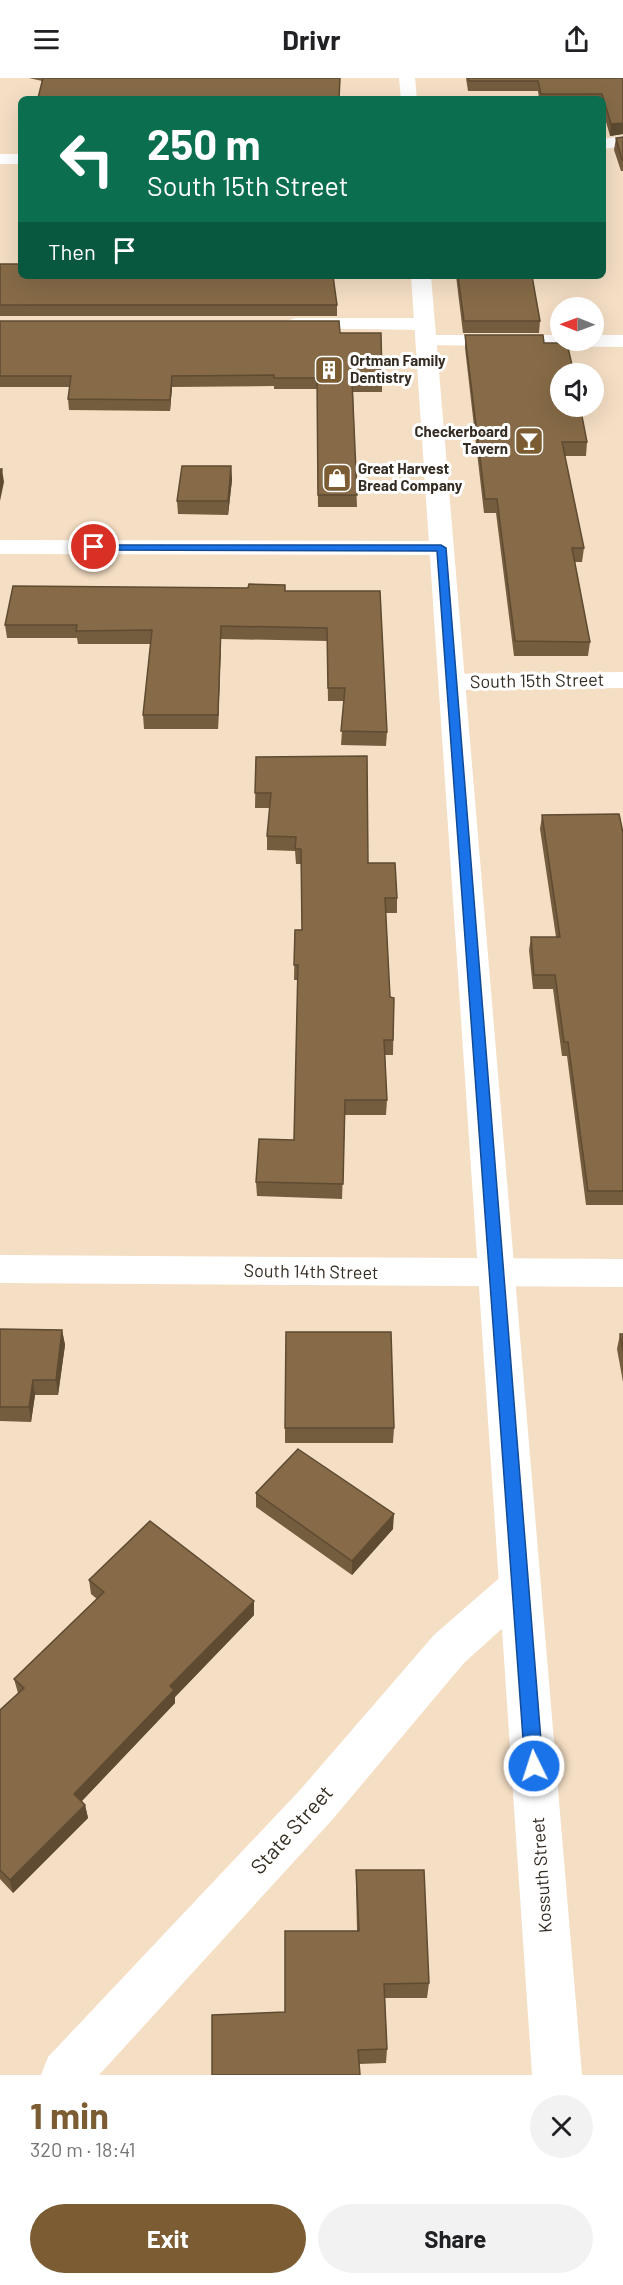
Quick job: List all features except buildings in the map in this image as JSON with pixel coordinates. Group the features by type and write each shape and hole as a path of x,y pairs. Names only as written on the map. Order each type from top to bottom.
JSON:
{"street":[{"path":"407,78 409,96"},
{"path":"606,144 623,141"},
{"path":"0,159 18,159"},
{"name":"Kossuth Street","path":"421,279 557,2075"},
{"path":"271,324 623,341"},
{"path":"0,547 441,548"},
{"name":"South 15th Street","path":"451,682 623,680"},
{"name":"South 14th Street","path":"0,1269 496,1274 623,1273"},
{"name":"State Street","path":"66,2075 316,1805 449,1650 520,1586"}],"place":[{"name":"Ortman Family Dentistry","path":"329,370"},
{"name":"Checkerboard Tavern","path":"529,441"},
{"name":"Great Harvest Bread Company","path":"337,478"}],"route":[{"path":"94,547 441,548 534,1766"}]}
